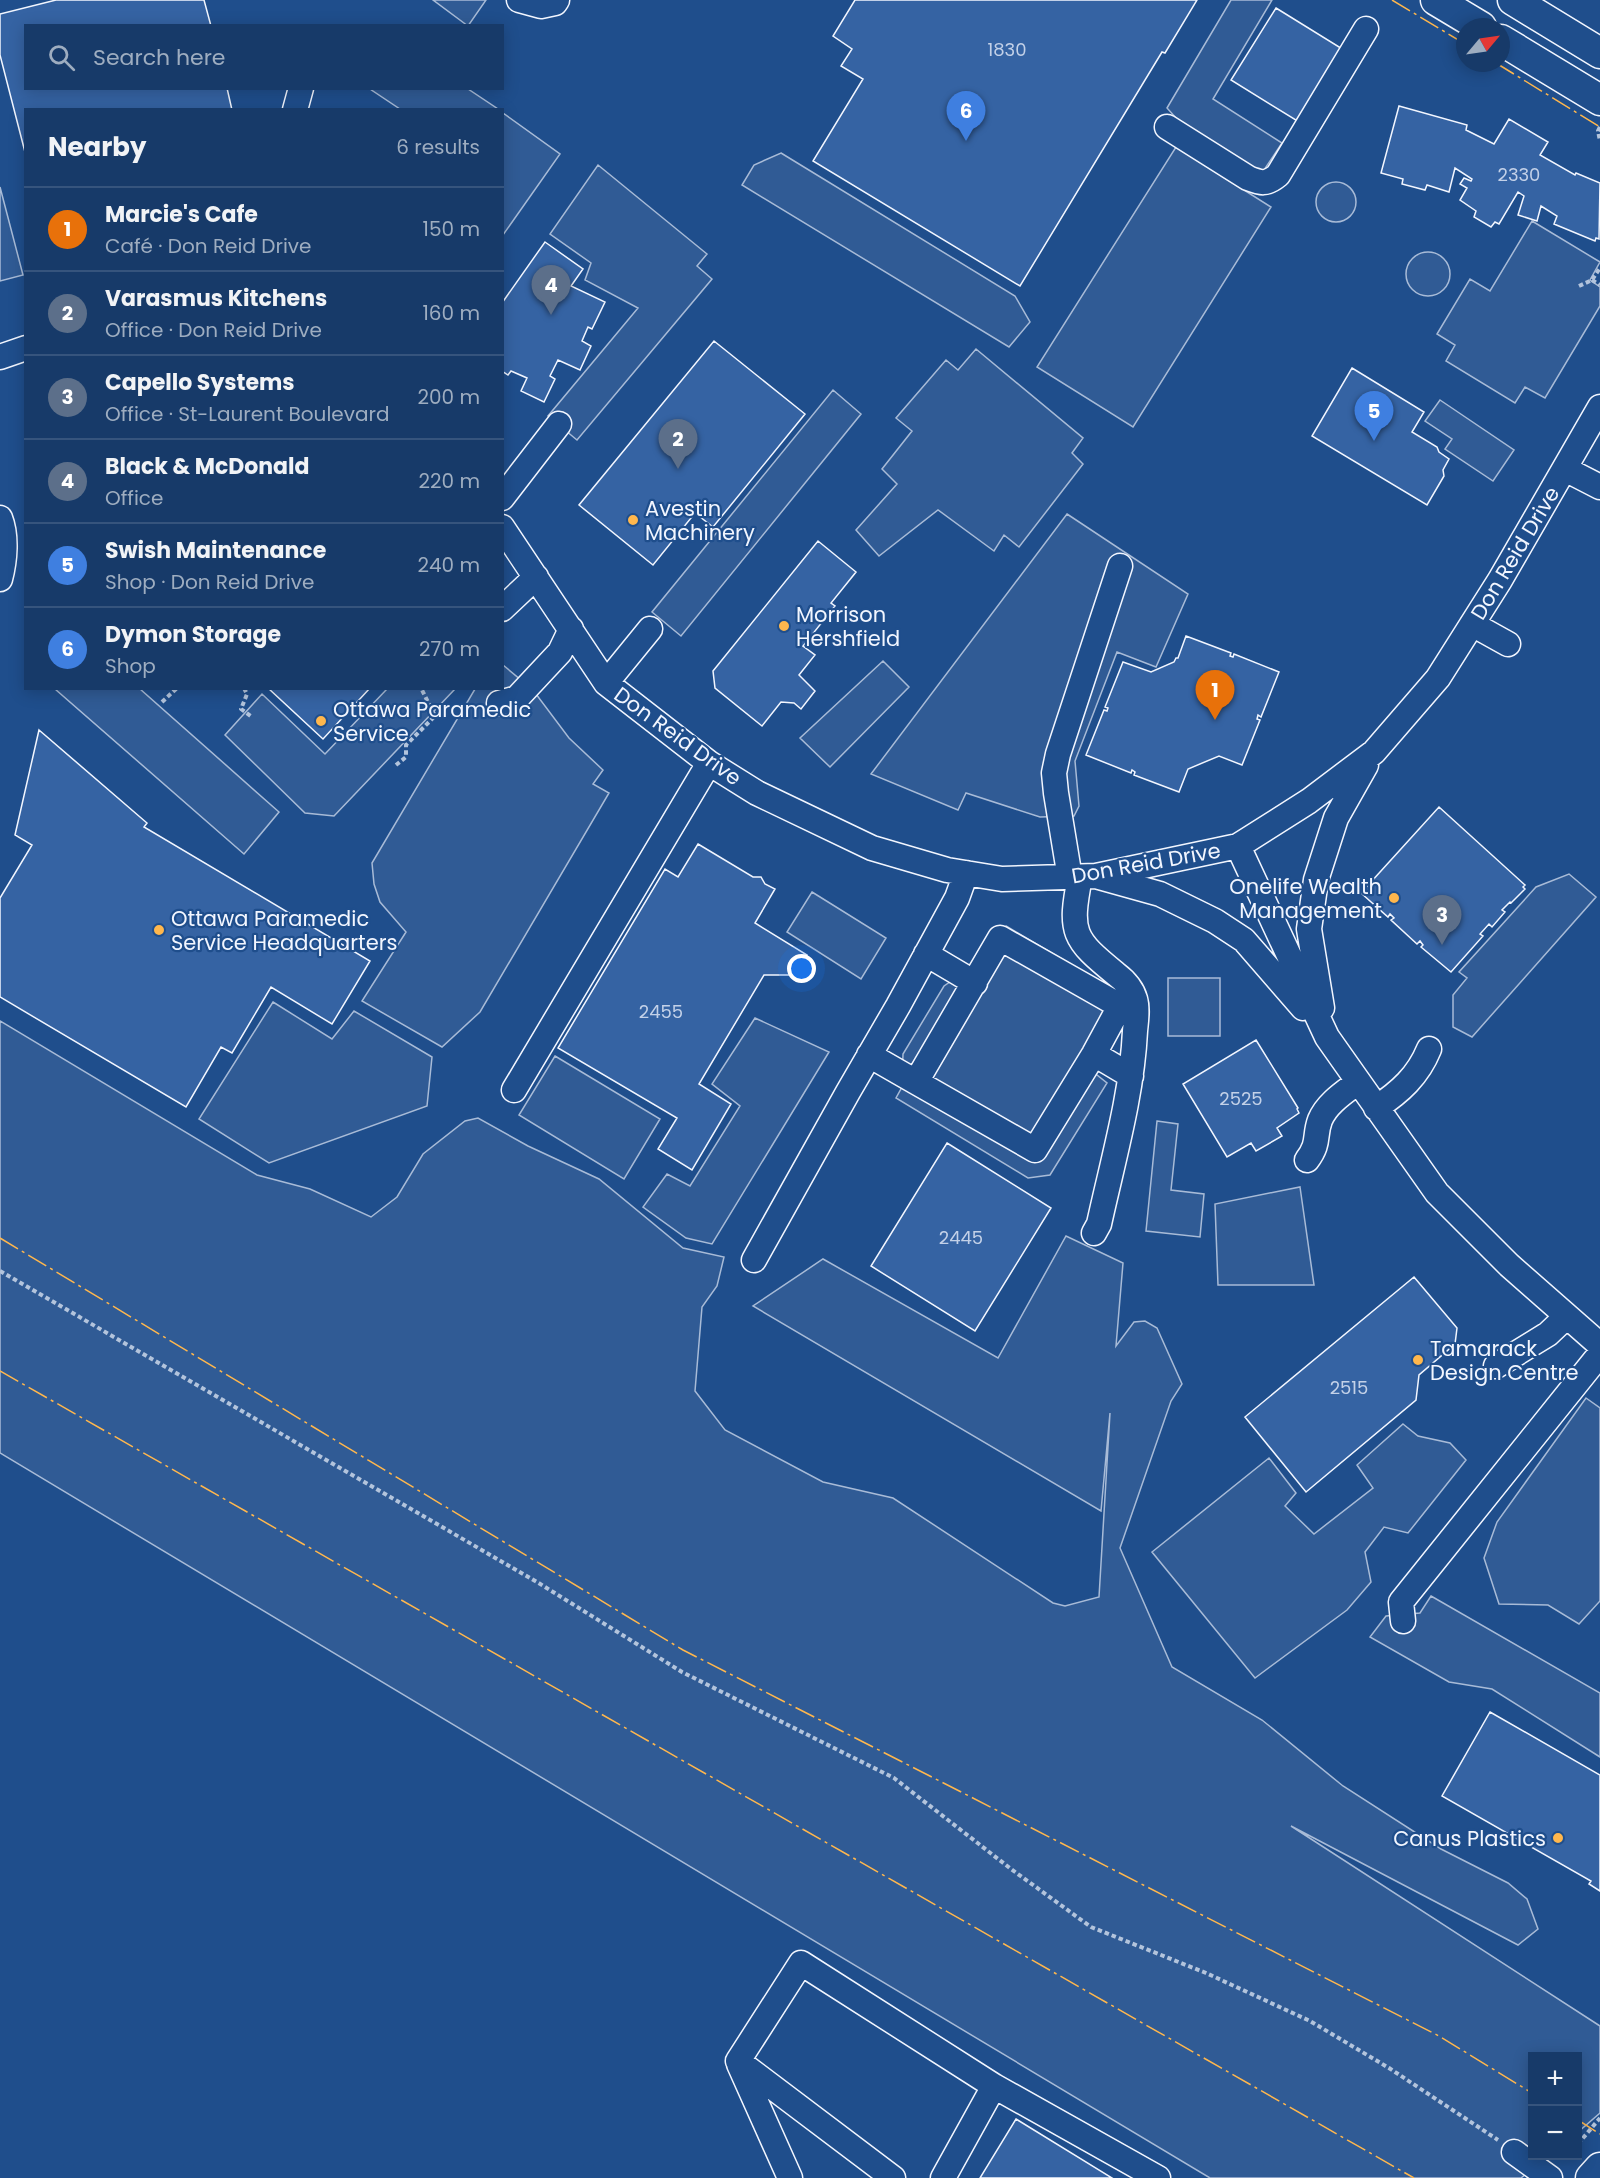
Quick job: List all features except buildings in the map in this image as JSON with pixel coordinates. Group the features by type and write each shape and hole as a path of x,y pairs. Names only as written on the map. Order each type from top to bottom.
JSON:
{"main road":[{"path":"1436,0 1466,18"},
{"path":"1513,0 1600,53"},
{"path":"1510,45 1600,100"},
{"path":"1591,2178 1600,2168"}],"street":[{"path":"519,0 541,6 555,3 557,0"},
{"path":"1167,127 1248,178 1261,183 1270,181 1278,175 1366,29"},
{"path":"296,108 300,90"},
{"name":"Don Reid Drive","path":"504,530 606,683 709,764 757,793 872,848 947,870 1002,879 1082,877 1238,846 1309,801 1374,752 1438,678 1600,407"},
{"path":"504,495 559,424"},
{"path":"1565,469 1600,487"},
{"path":"0,518 5,562 0,579"},
{"path":"1094,1233 1099,1224 1134,1061 1137,1007 1135,998 1123,979 1086,949 1079,938 1076,927 1075,901 1082,877 1054,772 1120,566"},
{"path":"504,607 536,577"},
{"path":"1472,624 1508,644"},
{"path":"606,683 650,628"},
{"path":"1327,1037 1309,929 1316,880 1336,818 1374,752"},
{"path":"514,1090 709,764"},
{"path":"1238,846 1327,1037"},
{"path":"754,1260 926,954 957,897 966,873"},
{"path":"1082,877 1160,894 1215,921 1244,940 1327,1037 1437,1193 1509,1265 1600,1345"},
{"path":"869,1055 916,1082 1035,1150 1094,1054 1120,1006 1000,938 916,1082"},
{"path":"926,954 975,983"},
{"path":"1376,1108 1407,1085 1419,1070 1429,1049"},
{"path":"1094,1054 1131,1076"},
{"path":"1307,1160 1315,1150 1320,1120 1328,1108 1358,1082"},
{"path":"1496,1366 1548,1334 1567,1316"},
{"path":"1403,1621 1401,1602 1600,1354"},
{"path":"738,2061 801,1963 994,2086 1158,2178"},
{"path":"738,2061 790,2178"},
{"path":"738,2061 893,2178"},
{"path":"943,2178 994,2086"},
{"path":"1514,2152 1550,2178"}],"path":[{"path":"1600,127 1598,131 1600,141"},
{"path":"1578,286 1592,280 1600,268"},
{"path":"1592,280 1600,285"},
{"path":"162,702 175,690"},
{"path":"245,690 247,694 241,709 252,717"},
{"path":"396,765 406,757 406,746 435,716 422,690"},
{"path":"0,1271 537,1582 682,1672 894,1778 1011,1869 1091,1927 1206,1973 1310,2021 1398,2074 1485,2130 1514,2152"},
{"path":"1582,2139 1600,2118"}],"shaded area":[{"path":"433,0 486,0 469,24 465,24"},
{"path":"1231,0 1272,0 1213,99 1282,143 1262,173 1185,128 1167,108"},
{"path":"372,90 470,90 496,108 398,108"},
{"path":"504,114 560,154 504,234"},
{"path":"1176,147 1271,207 1133,427 1037,367"},
{"path":"781,153 1015,296 1030,322 1009,347 742,185 754,165"},
{"path":"598,165 707,254 697,266 712,279 577,440 548,416 638,308 585,280 591,263 550,234"},
{"path":"1336,182 1344,183 1350,188 1355,194 1355,210 1350,216 1344,221 1336,222 1328,221 1322,216 1317,210 1316,202 1317,194 1322,188 1328,183"},
{"path":"0,187 23,275 0,281"},
{"path":"1532,221 1600,262 1590,280 1600,287 1600,306 1545,398 1525,387 1515,403 1446,361 1455,345 1437,334 1470,279 1490,291"},
{"path":"1428,252 1437,253 1444,258 1449,265 1449,283 1444,290 1437,295 1428,296 1419,295 1412,290 1407,283 1406,274 1407,265 1412,258 1419,253"},
{"path":"976,349 1083,438 1072,453 1083,464 1019,547 1004,535 994,551 938,510 879,556 856,530 897,484 882,469 912,431 896,418 946,360 958,370"},
{"path":"833,390 861,414 681,636 652,612"},
{"path":"1440,400 1514,450 1493,481 1445,449 1452,439 1425,421"},
{"path":"1067,514 1188,594 1156,667 1117,652 1075,761 1079,806 1074,816 1040,817 966,793 958,810 871,774"},
{"path":"883,661 909,687 830,767 800,738"},
{"path":"504,666 533,690 569,738 603,770 593,784 609,793 480,1012 442,1047 362,1001 406,932 380,902 374,884 372,863 474,690 504,690"},
{"path":"56,690 141,690 279,812 244,854"},
{"path":"386,690 454,690 334,816 305,813 225,735 262,694 325,754"},
{"path":"1569,874 1596,897 1472,1037 1453,1027 1453,995 1467,978 1459,972 1536,887"},
{"path":"812,892 886,938 861,979 787,932"},
{"path":"1006,926 1113,989 1092,1071 1107,1083 1050,1175 1028,1178 896,1098 902,1087 903,1054 944,986 972,967 995,931"},
{"path":"1168,978 1220,978 1220,1036 1168,1036"},
{"path":"273,1002 332,1039 354,1011 432,1057 427,1106 269,1163 199,1119"},
{"path":"755,1018 829,1052 712,1244 686,1238 643,1207 667,1174 690,1186 740,1106 712,1084"},
{"path":"0,1021 257,1175 310,1189 371,1217 397,1197 423,1154 465,1121 478,1118 528,1146 599,1179 683,1248 724,1257 717,1286 702,1307 695,1391 725,1430 823,1482 893,1498 1053,1603 1065,1606 1099,1597 1110,1413 1101,1511 753,1306 823,1259 998,1358 1066,1236 1123,1263 1116,1346 1134,1322 1145,1321 1157,1328 1182,1384 1171,1401 1120,1548 1172,1667 1262,1720 1343,1786 1441,1849 1508,1883 1527,1899 1538,1929 1518,1945 1291,1826 1600,2026 1600,2113 1582,2129 1582,2052 1528,2052 1528,2160 1544,2160 1521,2178 1210,2178 0,1453"},
{"path":"555,1056 660,1119 624,1179 519,1115"},
{"path":"1157,1121 1178,1124 1171,1190 1204,1194 1200,1237 1146,1231"},
{"path":"1300,1187 1314,1285 1218,1285 1215,1204"},
{"path":"1586,1398 1600,1408 1600,1601 1579,1624 1548,1605 1499,1604 1484,1558 1497,1522"},
{"path":"1403,1424 1418,1436 1450,1443 1466,1460 1408,1533 1384,1527 1365,1552 1371,1582 1347,1610 1255,1678 1152,1552 1269,1458 1296,1493 1285,1506 1314,1534 1373,1488 1357,1465"},
{"path":"1431,1596 1600,1693 1600,1757 1492,1689 1449,1682 1370,1637 1386,1616 1420,1613"}],"power":[{"path":"1392,0 1456,39"},
{"path":"1510,72 1600,127"},
{"path":"0,1238 683,1650 1439,2036 1528,2091"},
{"path":"0,1371 1414,2178"},
{"path":"1582,2123 1600,2134"}],"place":[{"name":"Dymon Storage","path":"966,141"},
{"name":"Black & McDonald","path":"551,315"},
{"name":"Swish Maintenance","path":"1374,441"},
{"name":"Varasmus Kitchens","path":"678,469"},
{"name":"Avestin Machinery","path":"633,520"},
{"name":"Morrison Hershfield","path":"784,626"},
{"name":"Marcie's Cafe","path":"1215,720"},
{"name":"Ottawa Paramedic Service","path":"321,721"},
{"name":"Onelife Wealth Management","path":"1394,898"},
{"name":"Ottawa Paramedic Service Headquarters","path":"159,930"},
{"name":"Capello Systems","path":"1442,945"},
{"name":"Tamarack Design Centre","path":"1418,1360"},
{"name":"Canus Plastics","path":"1558,1838"}]}
